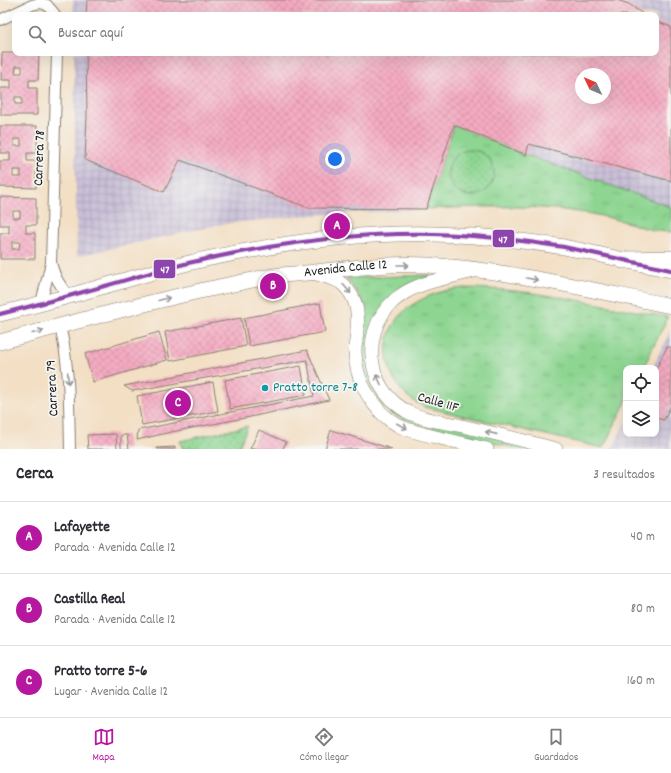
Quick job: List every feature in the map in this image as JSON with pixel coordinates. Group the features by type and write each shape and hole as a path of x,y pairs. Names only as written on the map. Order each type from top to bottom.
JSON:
{"highway":[{"path":"623,260 671,259"}],"main road":[{"path":"0,314 177,266 242,252 327,239 381,235 434,234 521,241 564,247 671,270"},
{"name":"Avenida Calle 12","path":"0,342 174,297 228,285 274,276 313,273 360,266 427,265 477,270 546,281 671,306"}],"street":[{"path":"17,12 32,5 47,3 53,12"},
{"path":"0,20 12,14"},
{"name":"Carrera 78","path":"41,303 51,263 57,56"},
{"name":"Carrera 78","path":"51,263 57,280 69,296"},
{"name":"Calle 11F","path":"477,270 414,288 399,296 387,308 378,322 373,337 373,366 379,381 385,392 396,403 407,411 420,416 556,449"},
{"path":"313,273 340,282 350,292 355,301 358,314 355,351 358,372 364,388 373,403 384,415 398,425 415,433 487,449"},
{"name":"Carrera 79","path":"60,326 67,363 70,449"}],"shaded area":[{"path":"73,0 671,0 671,207 526,155 426,209 312,215 222,224 77,256 74,56 659,56 659,12 73,12"},
{"path":"671,330 671,449 612,449 623,427 623,437 659,437 659,365 654,365"}],"green space":[{"path":"454,125 526,155 671,207 671,232 654,230 597,215 560,209 502,207 426,209"},
{"path":"471,150 484,154 490,160 494,173 490,186 484,192 471,196 458,192 452,186 448,173 452,160 458,154"},
{"path":"431,275 372,327 386,402 538,449 520,449 427,427 403,419 392,414 382,406 373,394 362,366 361,351 364,309 362,300 346,278"},
{"path":"462,288 488,289 540,294 668,317 644,365 623,365 623,408 603,448 424,407 406,395 397,384 391,373 387,360 386,348 388,336 393,325 401,314 412,305 424,298 449,290"},
{"path":"248,426 238,449 183,449 180,441"}],"building":[{"path":"87,0 617,0 629,4 640,12 86,12"},
{"path":"659,22 671,27 671,181 529,144 526,155 454,125 426,209 309,208 180,160 164,192 85,160 87,116 86,56 659,56"},
{"path":"2,53 12,53 12,56 39,56 38,80 29,80 29,88 37,88 37,115 1,115 1,88 11,88 11,80 1,80","holes":["16,66 22,66 22,73 15,73","15,97 22,97 22,104 15,104"]},
{"path":"0,126 37,126 37,153 27,153 27,161 36,161 36,188 0,187 0,161 10,161 10,153 0,153","holes":["14,139 21,139 21,146 14,146","13,170 21,170 21,177 13,177"]},
{"path":"0,197 36,198 36,225 26,225 26,233 35,233 35,259 0,259 0,233 9,233 9,225 0,225","holes":["13,211 20,211 20,218 13,218","12,242 20,242 19,249 12,249"]},
{"path":"320,303 325,332 249,346 244,318"},
{"path":"241,318 246,346 170,361 165,332"},
{"path":"159,332 167,360 93,382 85,354"},
{"path":"667,347 671,347 671,405 664,420 659,419 658,365"},
{"path":"307,350 329,400 137,440 138,430 314,396 307,360 132,391 124,386"},
{"name":"Pratto torre 7-8","path":"301,366 306,395 230,409 225,380"},
{"path":"213,382 218,411 142,425 137,396"},
{"path":"259,430 286,442 283,449 250,449"},
{"path":"331,430 392,449 325,449"},
{"path":"116,434 117,449 88,449 87,435"},
{"path":"121,435 127,435 129,449 121,449"},
{"path":"175,447 175,449 157,449 157,448"}],"transit line":[{"name":"47","path":"0,314 159,270 206,259 262,248 319,240 376,235 434,234 515,240 564,247 671,270"}],"place":[{"name":"Lafayette","path":"337,226"},
{"name":"Castilla Real","path":"273,286"},
{"name":"Pratto torre 7-8","path":"265,388"},
{"name":"Pratto torre 5-6","path":"178,403"}]}
